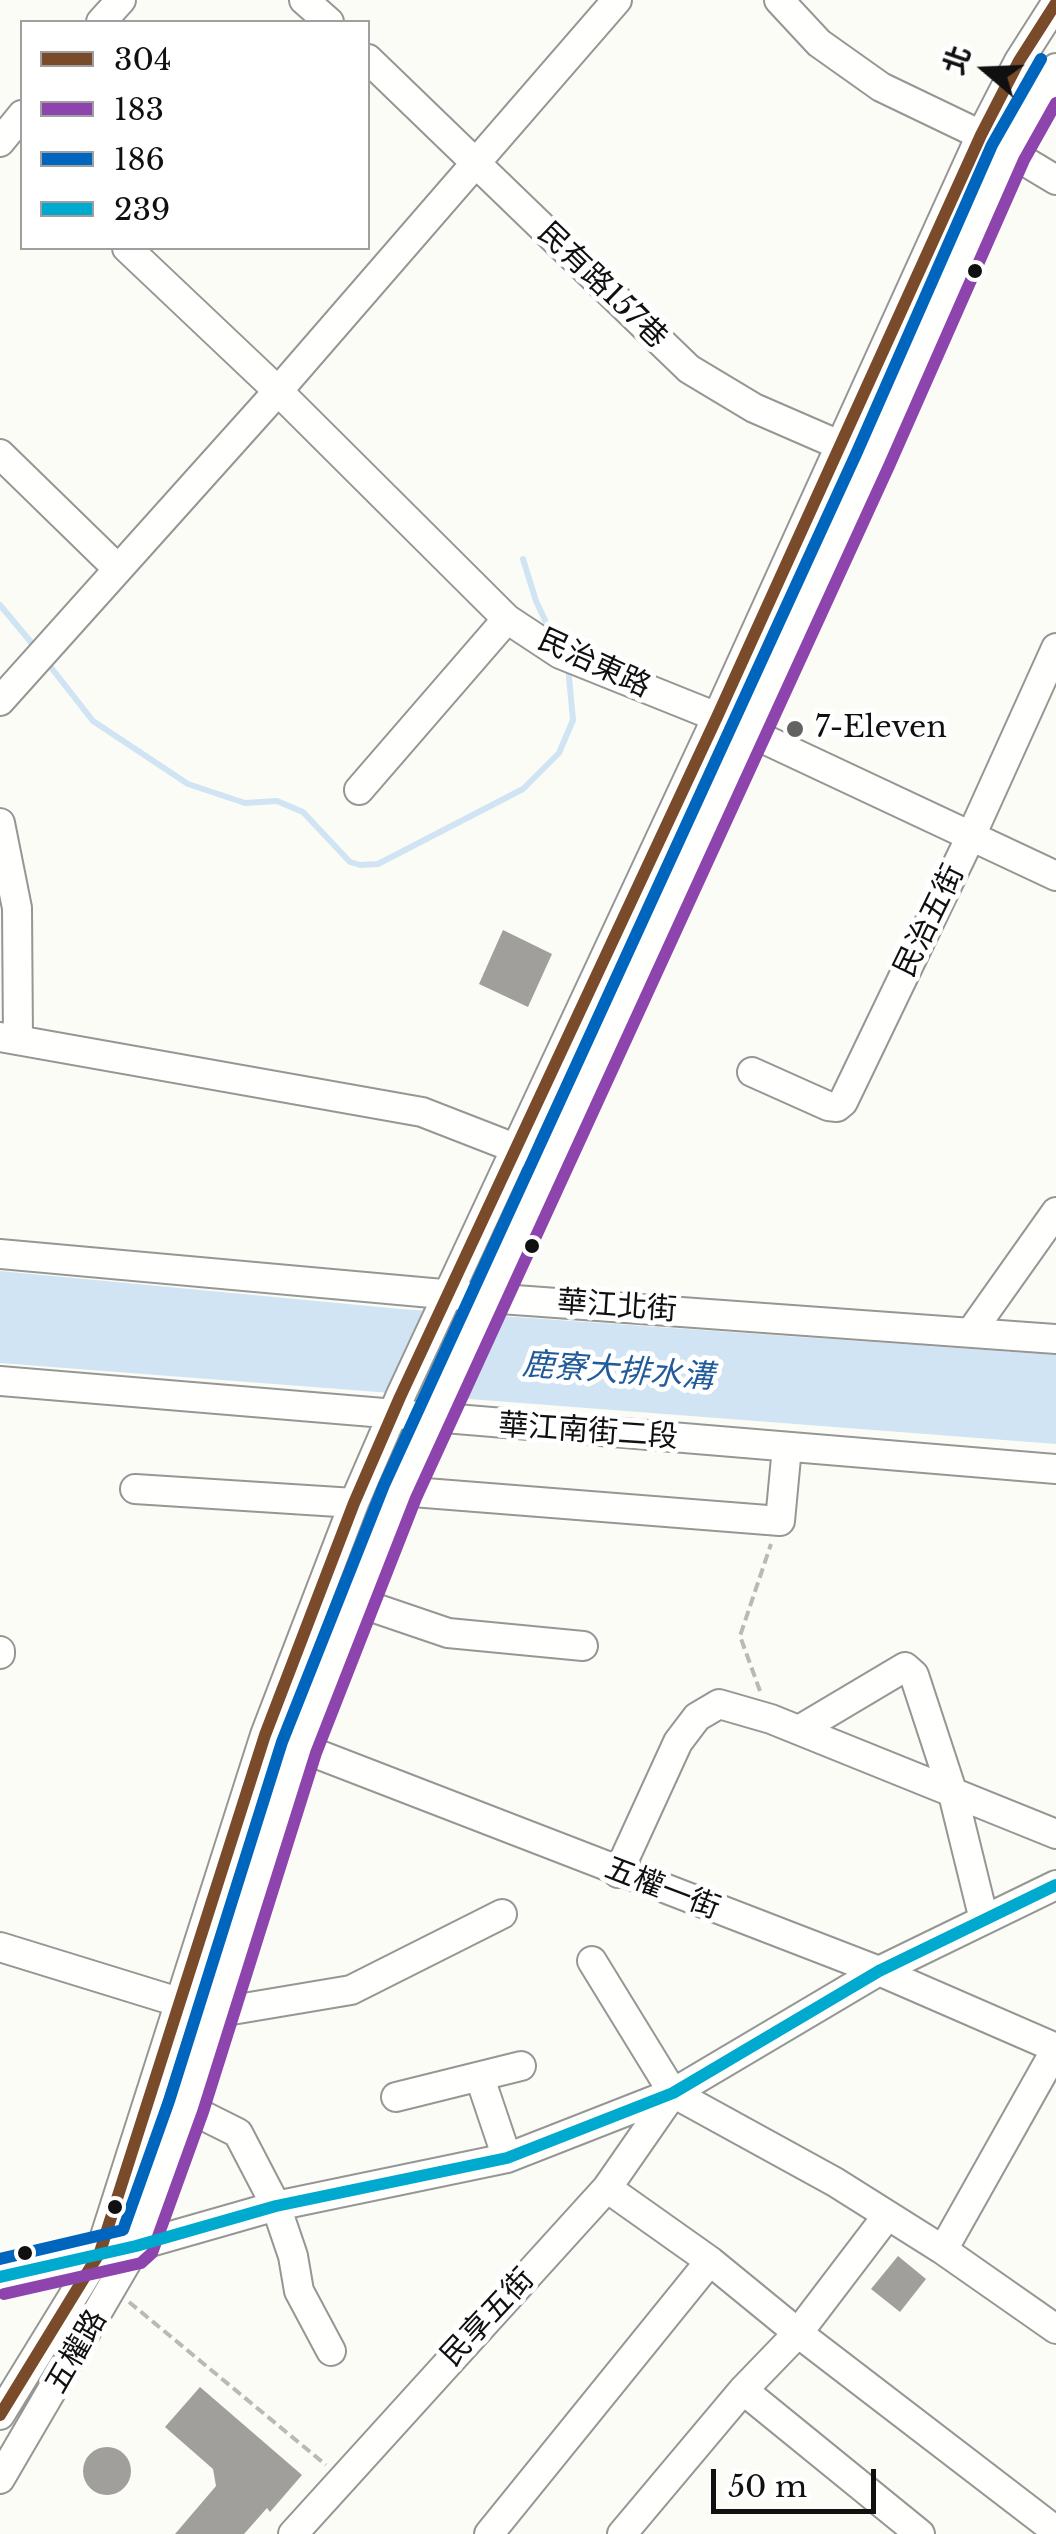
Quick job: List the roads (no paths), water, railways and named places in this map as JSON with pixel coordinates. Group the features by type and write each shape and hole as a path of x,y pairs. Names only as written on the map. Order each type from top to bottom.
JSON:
{"street":[{"path":"104,20 120,0"},
{"path":"304,0 327,20"},
{"path":"0,701 278,391 617,0"},
{"path":"779,0 819,42 881,87 981,135 1056,180"},
{"name":"五權路","path":"0,2415 100,2252 265,1734 354,1503 981,135 1019,61 1056,3"},
{"name":"民有路157巷","path":"370,61 689,369 754,408 874,459"},
{"name":"五權路","path":"0,2479 136,2246 186,2106 299,1747 400,1491 874,459 1008,152 1056,68"},
{"name":"民治東路","path":"130,250 506,619 560,654 716,717 1056,876"},
{"path":"0,454 118,569"},
{"path":"359,790 506,619"},
{"name":"民治五街","path":"752,1072 828,1106 837,1107 843,1102 972,836 1056,648"},
{"path":"1,830 17,908 9,1038 422,1112 551,1160"},
{"path":"971,1332 1056,1212"},
{"name":"華江北街","path":"0,1254 484,1304 1056,1339"},
{"name":"華江南街二段","path":"0,1381 397,1405 787,1447 1056,1469"},
{"path":"400,1491 780,1521 787,1447"},
{"path":"136,1489 354,1503"},
{"path":"354,1601 448,1633 583,1646"},
{"path":"799,1730 905,1667 914,1675 953,1794 984,1920"},
{"path":"618,1873 678,1742 697,1717 720,1704 771,1719 1056,1834"},
{"name":"五權一街","path":"265,1734 879,1971 1056,2049"},
{"path":"0,2276 136,2246 276,2206 507,2158 673,2094 879,1971 1056,1885"},
{"path":"0,1947 214,2014 352,1990 502,1914"},
{"path":"592,1961 673,2094 834,2182 943,2250 1056,2329"},
{"path":"943,2250 1056,2049"},
{"path":"396,2097 520,2066"},
{"path":"480,2078 507,2158"},
{"name":"民享五街","path":"293,2534 607,2188 673,2094"},
{"path":"186,2106 238,2133 276,2206 293,2256 299,2291 331,2352"},
{"path":"607,2188 710,2261 1056,2532"},
{"path":"622,2534 743,2390 798,2333 886,2216"},
{"path":"490,2534 710,2261"},
{"path":"743,2390 920,2534"}],"water":[{"name":"鹿寮大排水溝","path":"0,1271 401,1309 1056,1355 1056,1444 0,1363"}],"waterway":[{"path":"523,559 553,637"},
{"path":"0,605 35,647"},
{"path":"46,661 93,721 188,784 245,803 277,801 303,812 350,862 360,865 378,864 523,789 559,753 573,720 568,666"}],"place":[{"name":"7-Eleven","path":"795,729"}]}
